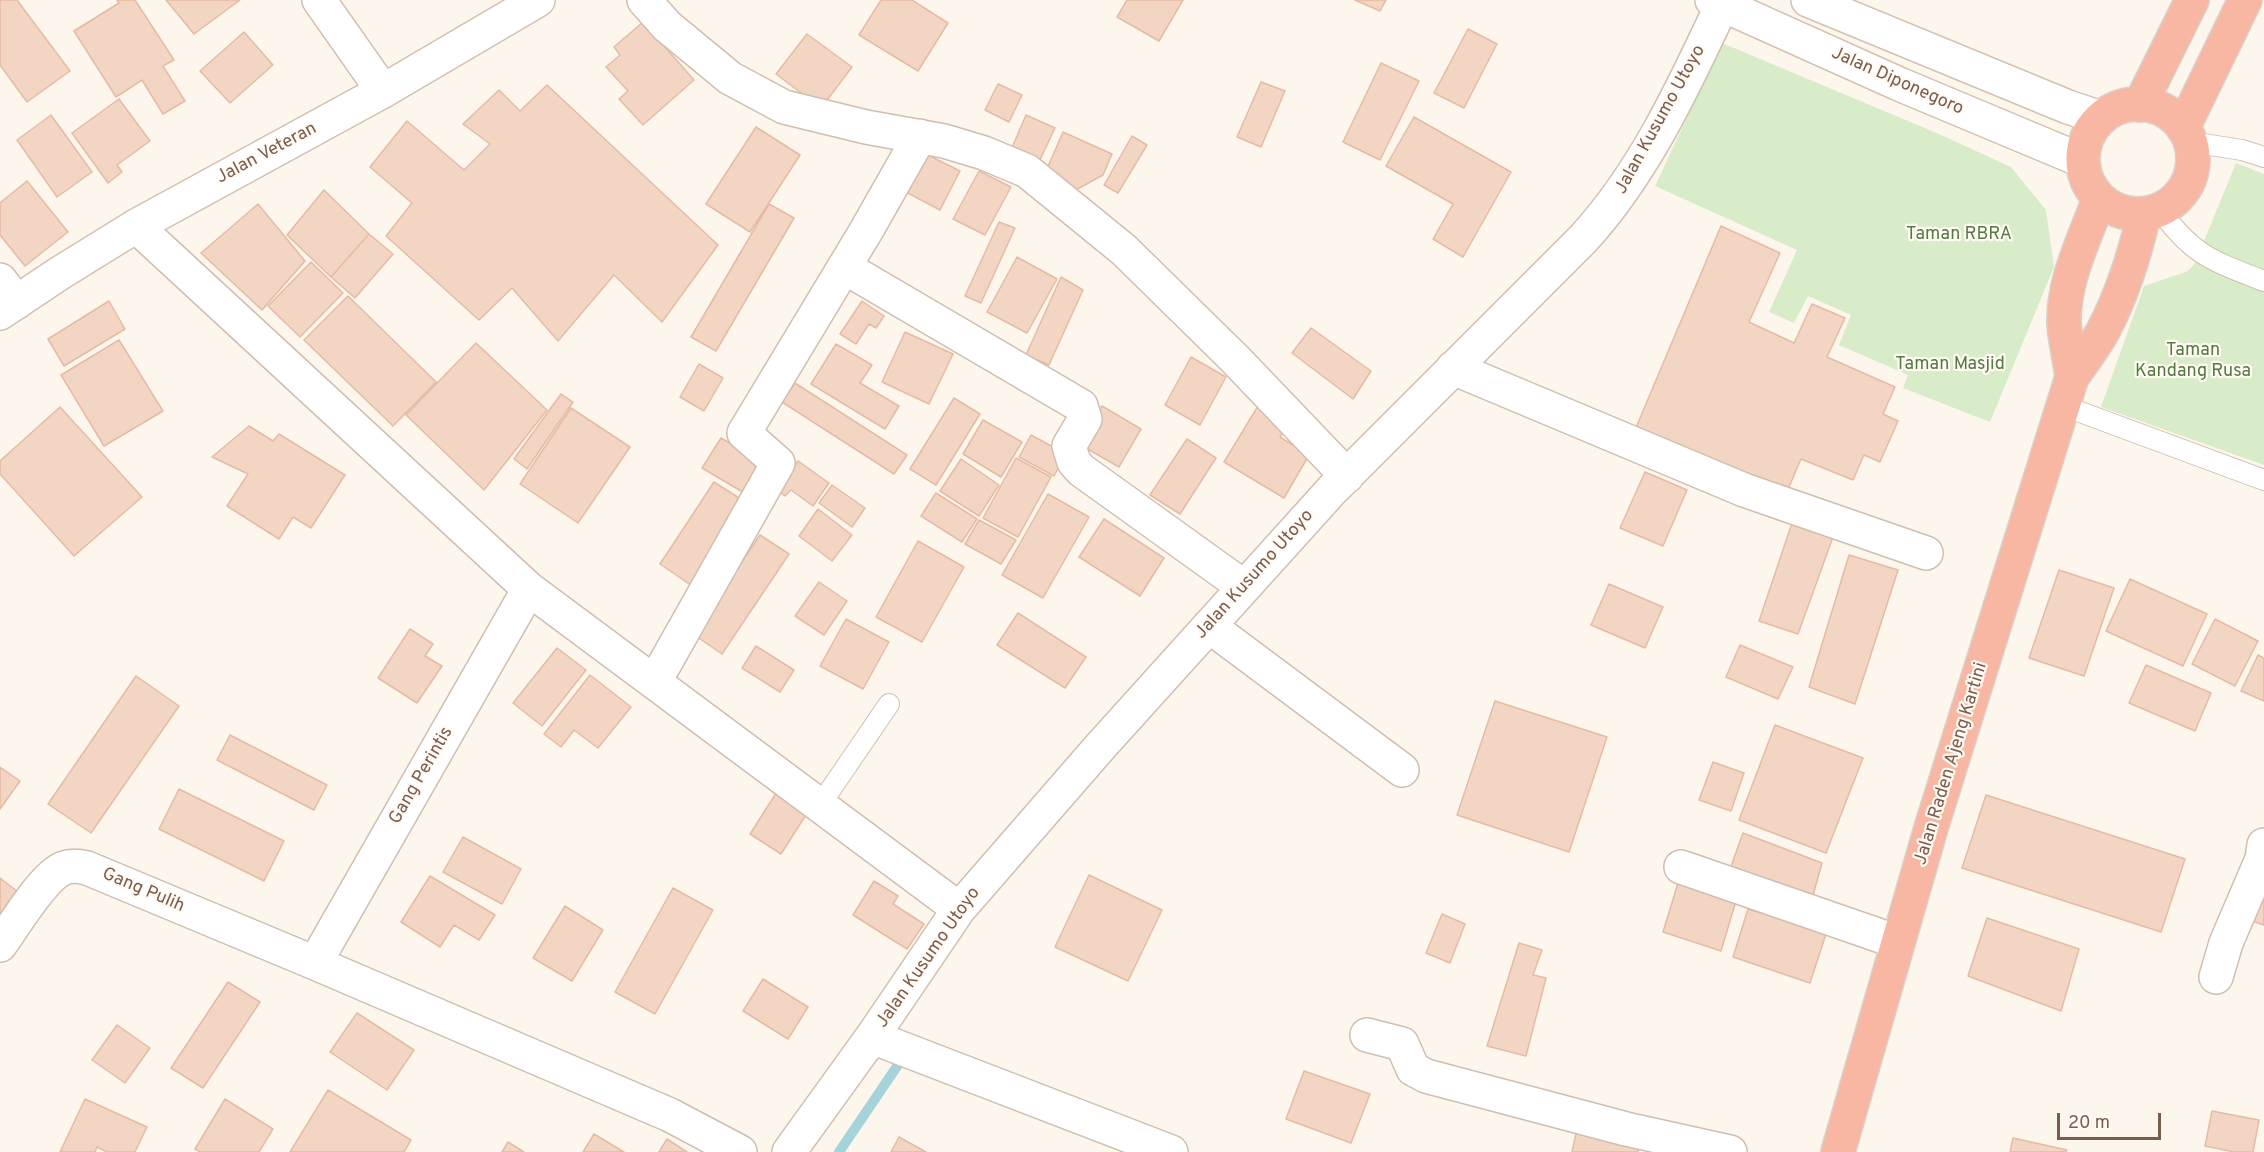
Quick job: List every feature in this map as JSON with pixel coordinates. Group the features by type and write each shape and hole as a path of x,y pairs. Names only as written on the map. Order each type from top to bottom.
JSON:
{"highway":[{"path":"2140,105 2192,0"},
{"path":"2187,135 2245,0"},
{"path":"2140,105 2164,111 2187,135 2193,158 2192,175 2185,189 2174,201 2152,212 2128,214 2099,199 2085,175 2083,161 2084,145 2101,118 2120,107 2140,105"},
{"name":"Jalan Raden Ajeng Kartini","path":"2068,392 2064,322 2066,301 2070,280 2099,199"},
{"name":"Jalan Raden Ajeng Kartini","path":"1838,1152 1931,828 2068,392 2102,334 2152,212"}],"street":[{"path":"319,0 383,91"},
{"name":"Jalan Veteran","path":"6,298 60,273 136,226 383,91 538,0"},
{"path":"644,0 667,26 730,78 784,107 866,127 920,136 984,153 1027,171 1124,250 1235,359 1347,476"},
{"path":"1808,0 2068,107 2101,118"},
{"name":"Jalan Diponegoro","path":"1717,2 1767,11 1899,84 2083,161"},
{"name":"Jalan Kusumo Utoyo","path":"789,1152 873,1037 959,909 1100,747 1347,476 1583,239 1610,208 1631,179 1696,60 1717,2"},
{"path":"655,681 778,463 744,433 920,136"},
{"path":"136,226 528,589 655,681 959,909"},
{"path":"844,267 1081,406 1085,419 1069,446 1074,462 1081,470 1244,587"},
{"path":"1453,368 1744,490 1926,553"},
{"name":"Gang Perintis","path":"315,963 528,589"},
{"path":"1209,626 1402,770"},
{"path":"2216,977 2226,943 2262,858 2264,844"},
{"name":"Gang Pulih","path":"0,945 48,879 65,867 78,866 99,872 670,1115 740,1152"},
{"path":"1681,867 1898,942"},
{"path":"1367,1035 1402,1044 1413,1069 1426,1076 1626,1129 1730,1152"},
{"path":"873,1037 1171,1152"}],"lane":[{"path":"2187,135 2264,157"},
{"path":"2152,212 2203,255 2264,281"},
{"path":"2068,392 2264,480"},
{"path":"820,805 889,704"}],"green space":[{"name":"Taman RBRA","path":"1722,43 1939,134 2011,167 2046,210 2054,267 1990,422 1903,388 1908,375 1839,345 1851,315 1808,296 1794,323 1769,312 1797,250 1655,186"},
{"name":"Taman Kandang Rusa","path":"2236,163 2264,174 2264,465 2101,407 2144,286 2188,271 2195,263"}],"building":[{"path":"0,0 17,0 70,71 27,102 0,65"},
{"path":"117,0 135,0 174,60 163,66 185,101 163,114 142,80 116,97 74,31 119,3"},
{"path":"166,0 240,0 194,34"},
{"path":"881,0 912,0 948,23 918,71 859,35"},
{"path":"1127,0 1183,0 1159,41 1117,17"},
{"path":"1355,0 1386,0 1380,11"},
{"path":"643,22 694,80 643,125 619,99 628,91 606,67 620,55 614,47"},
{"path":"1468,29 1497,44 1464,108 1434,93"},
{"path":"244,32 273,65 230,103 200,71"},
{"path":"807,34 852,67 821,108 776,74"},
{"path":"1381,63 1419,81 1380,160 1343,142"},
{"path":"1261,82 1285,91 1261,147 1237,137"},
{"path":"998,84 1022,95 1009,122 985,110"},
{"path":"547,85 718,245 662,322 614,275 558,341 512,288 479,320 386,236 412,203 370,167 407,121 464,170 490,144 463,124 499,90 520,111"},
{"path":"119,99 150,141 117,165 122,172 108,183 72,133"},
{"path":"51,115 92,172 57,197 17,140"},
{"path":"1026,115 1055,128 1039,162 1011,150"},
{"path":"1414,117 1511,172 1463,257 1433,239 1453,204 1386,166"},
{"path":"756,127 800,155 750,232 706,204"},
{"path":"1063,132 1112,154 1103,175 1070,193 1043,178"},
{"path":"1132,136 1147,145 1118,193 1104,185"},
{"path":"926,154 960,171 940,210 906,192"},
{"path":"979,171 1011,187 985,235 953,219"},
{"path":"27,181 68,232 25,266 0,235 0,203"},
{"path":"324,190 369,234 331,277 287,235"},
{"path":"258,204 305,261 262,310 201,253"},
{"path":"769,204 794,218 716,351 691,337"},
{"path":"999,222 1015,228 981,303 965,296"},
{"path":"1721,226 1780,253 1749,322 1794,343 1812,304 1845,318 1827,357 1895,387 1883,414 1898,421 1880,462 1864,455 1853,480 1801,459 1783,501 1635,430"},
{"path":"369,234 393,254 355,298 331,277"},
{"path":"1017,257 1057,279 1027,333 987,312"},
{"path":"311,262 343,293 300,337 268,306"},
{"path":"1061,277 1083,290 1049,365 1026,355"},
{"path":"348,296 436,382 393,426 304,340"},
{"path":"109,301 125,329 64,366 48,339"},
{"path":"862,301 884,316 876,328 869,324 856,344 840,334"},
{"path":"1311,328 1371,371 1353,399 1292,353"},
{"path":"905,332 953,354 929,404 882,382"},
{"path":"119,340 163,411 104,446 61,375"},
{"path":"476,343 547,410 484,490 406,415"},
{"path":"836,344 872,365 860,383 899,406 885,429 811,384"},
{"path":"1191,357 1226,377 1200,425 1165,405"},
{"path":"699,364 723,378 704,411 680,397"},
{"path":"795,383 907,455 894,474 782,402"},
{"path":"561,394 573,402 527,469 514,459"},
{"path":"954,398 980,414 936,485 910,469"},
{"path":"1261,401 1291,419 1280,437 1309,455 1284,498 1224,462"},
{"path":"1102,406 1141,429 1119,467 1079,444"},
{"path":"60,407 142,497 74,556 0,474 0,461"},
{"path":"571,408 630,447 578,523 520,484"},
{"path":"983,420 1022,442 1001,477 963,454"},
{"path":"249,426 273,441 279,434 345,475 311,528 293,517 279,539 227,506 248,474 212,457"},
{"path":"1031,435 1066,454 1054,476 1019,457"},
{"path":"721,438 765,463 746,494 702,468"},
{"path":"1187,439 1216,458 1180,514 1150,495"},
{"path":"1016,458 1051,477 1018,537 983,518"},
{"path":"961,459 999,485 979,516 940,491"},
{"path":"798,461 829,483 813,506 791,490 785,496 777,490"},
{"path":"1645,472 1687,490 1663,546 1620,528"},
{"path":"714,482 750,505 695,588 660,564"},
{"path":"832,485 865,508 852,527 819,503"},
{"path":"936,493 977,519 962,542 921,516"},
{"path":"1048,494 1089,517 1043,598 1002,575"},
{"path":"818,509 852,535 832,561 799,536"},
{"path":"1104,519 1164,558 1140,596 1079,557"},
{"path":"979,520 1016,540 1001,564 965,544"},
{"path":"1792,523 1833,537 1798,634 1759,621"},
{"path":"760,535 789,554 722,654 693,634"},
{"path":"918,541 964,567 922,642 876,617"},
{"path":"1849,555 1898,570 1855,704 1809,687"},
{"path":"2059,570 2114,588 2084,676 2029,658"},
{"path":"2130,579 2207,614 2183,666 2106,631"},
{"path":"819,582 847,601 824,635 795,616"},
{"path":"1609,584 1663,607 1645,648 1591,625"},
{"path":"1018,613 1086,657 1065,688 997,645"},
{"path":"846,619 889,642 863,689 820,666"},
{"path":"2215,619 2258,641 2235,686 2192,664"},
{"path":"410,629 433,644 425,656 442,666 417,703 378,678"},
{"path":"1740,645 1793,667 1778,699 1726,677"},
{"path":"756,646 794,670 780,692 742,668"},
{"path":"557,648 586,670 542,726 513,703"},
{"path":"2258,655 2264,658 2264,701 2241,691"},
{"path":"2146,665 2211,693 2195,731 2129,703"},
{"path":"590,675 631,707 598,748 574,730 561,747 544,734"},
{"path":"136,676 179,706 91,833 48,804"},
{"path":"1495,701 1607,737 1569,852 1457,815"},
{"path":"1775,725 1863,758 1826,853 1739,820"},
{"path":"230,735 327,785 314,810 217,760"},
{"path":"1713,762 1744,773 1731,811 1699,800"},
{"path":"0,767 20,781 0,809"},
{"path":"780,787 811,807 781,854 750,834"},
{"path":"179,789 284,841 264,881 159,829"},
{"path":"1986,795 2185,859 2161,932 1962,868"},
{"path":"1743,833 1822,863 1812,899 1730,869"},
{"path":"463,837 521,869 502,904 443,872"},
{"path":"2264,869 2264,925 2246,919"},
{"path":"1089,875 1162,910 1128,981 1055,947"},
{"path":"430,876 495,915 479,940 454,925 440,947 401,922"},
{"path":"0,878 22,895 0,924"},
{"path":"874,881 898,896 893,904 924,924 907,949 853,915"},
{"path":"1678,883 1736,901 1721,951 1663,932"},
{"path":"673,888 713,910 655,1014 615,992"},
{"path":"565,906 603,930 572,981 533,958"},
{"path":"1748,909 1826,934 1810,983 1733,957"},
{"path":"1442,914 1465,924 1450,963 1426,953"},
{"path":"1987,918 2079,949 2061,1011 1968,976"},
{"path":"1519,943 1542,950 1533,975 1546,978 1526,1056 1487,1046"},
{"path":"763,979 808,1007 788,1039 743,1011"},
{"path":"228,982 260,1002 203,1088 171,1068"},
{"path":"357,1013 414,1050 387,1090 330,1052"},
{"path":"117,1025 150,1048 125,1083 92,1060"},
{"path":"1304,1071 1370,1094 1351,1143 1286,1119"},
{"path":"328,1090 411,1140 404,1152 290,1152"},
{"path":"85,1099 147,1127 135,1152 107,1152 97,1147 95,1152 60,1152"},
{"path":"225,1099 273,1129 259,1152 200,1152 195,1149"},
{"path":"2212,1111 2259,1120 2253,1152 2234,1152 2205,1146"},
{"path":"1577,1129 1640,1144 1638,1152 1572,1152"},
{"path":"594,1134 624,1152 583,1152"},
{"path":"899,1137 926,1152 891,1152"},
{"path":"2013,1138 2067,1150 2066,1152 2010,1152"},
{"path":"667,1139 687,1152 659,1152"},
{"path":"508,1142 524,1152 502,1152"}],"waterway":[{"path":"839,1152 902,1059"}],"park label":[{"name":"Taman Masjid","path":"1950,365"}]}
